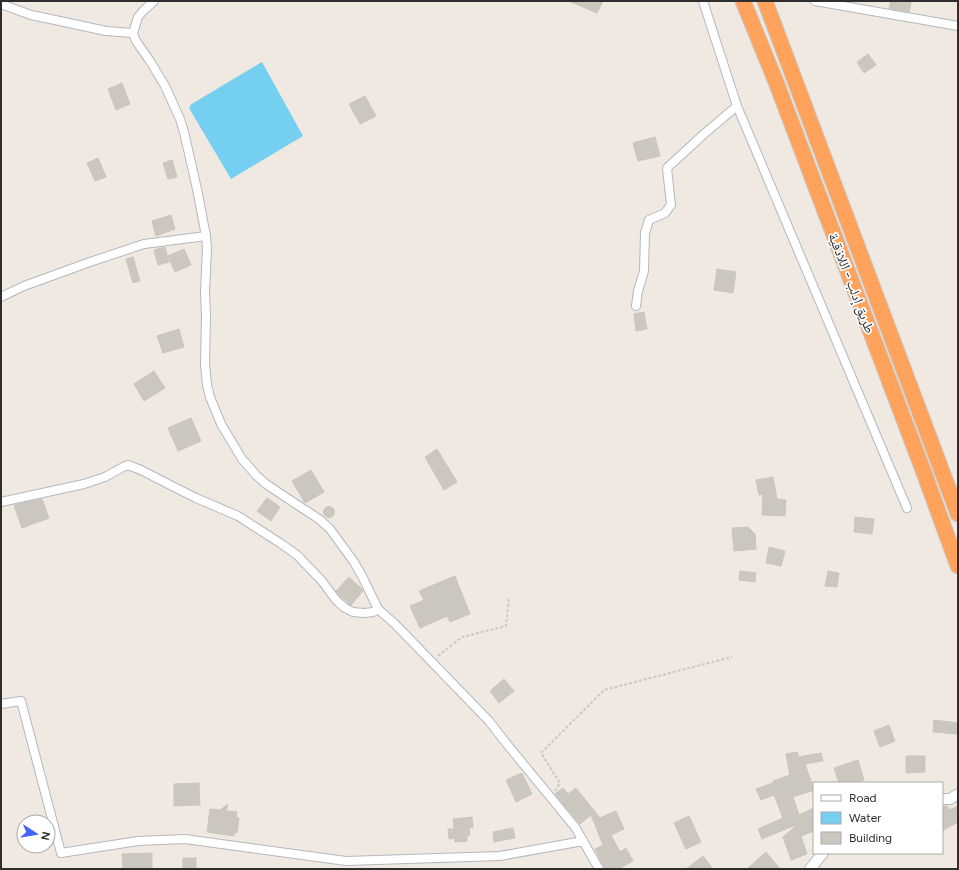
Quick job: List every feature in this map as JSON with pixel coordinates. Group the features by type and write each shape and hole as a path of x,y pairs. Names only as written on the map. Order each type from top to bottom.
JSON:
{"highway":[{"name":"طريق إدلب - اللاذقية","path":"743,1 782,97 958,566"},
{"name":"طريق إدلب - اللاذقية","path":"766,1 958,514"}],"street":[{"path":"154,1 143,10 138,17 133,33 138,44 165,86 180,119 196,182 207,249 204,292 206,316 205,364 207,385 210,397 221,424 242,459 256,476 319,519 330,529 354,562 378,609 395,624 489,721 575,828 599,869"},
{"path":"703,1 737,106 907,508"},
{"path":"815,1 958,26"},
{"path":"1,4 31,15 106,31 133,33"},
{"path":"636,306 638,291 644,271 645,233 649,220 666,213 671,205 667,168 737,106"},
{"path":"1,297 39,280 144,244 206,236"},
{"path":"1,502 84,484 105,477 128,465 196,498 238,516 270,536 297,555 322,581 336,600 345,608 353,612 364,613 373,612 378,609"},
{"path":"1,704 21,701 61,853 138,841 185,840 346,860 500,856 583,841"},
{"path":"943,799 950,799 958,794"},
{"path":"810,869 822,854"}],"path":[{"path":"431,661 462,637 506,626 509,599"},
{"path":"550,798 560,782 541,753 604,690 732,657"}],"water":[{"path":"262,62 303,136 231,179 189,108 191,106 190,105"}],"building":[{"path":"569,1 603,1 597,13"},
{"path":"891,1 909,1 911,3 909,12 889,8"},
{"path":"868,54 876,65 864,73 857,62"},
{"path":"122,83 130,104 116,110 108,89"},
{"path":"365,96 376,116 360,124 349,104"},
{"path":"655,137 660,156 638,161 633,143"},
{"path":"98,158 106,177 95,181 87,163"},
{"path":"172,160 177,177 168,179 163,163"},
{"path":"171,215 175,229 156,236 152,221"},
{"path":"165,247 169,262 158,265 154,250"},
{"path":"184,249 191,265 175,272 168,256"},
{"path":"133,257 140,281 133,283 126,259"},
{"path":"717,269 736,272 733,293 714,290"},
{"path":"644,312 647,329 636,331 634,314"},
{"path":"179,329 184,347 163,353 157,336"},
{"path":"154,371 165,388 144,401 134,384"},
{"path":"191,418 201,441 178,451 168,428"},
{"path":"437,449 457,482 444,490 425,457"},
{"path":"311,470 324,492 305,503 292,481"},
{"path":"773,477 777,499 786,500 785,516 762,515 763,494 759,495 756,480"},
{"path":"267,498 280,507 271,521 257,511"},
{"path":"42,499 49,518 22,528 14,505"},
{"path":"329,506 333,508 335,512 333,516 329,518 325,516 323,512 325,508"},
{"path":"855,517 874,519 872,534 854,532"},
{"path":"748,527 755,534 756,549 734,551 732,528"},
{"path":"769,547 785,551 781,566 766,563"},
{"path":"740,571 756,573 755,582 739,580"},
{"path":"828,571 839,573 837,587 825,586"},
{"path":"455,576 470,614 450,622 447,616 420,628 410,606 424,600 419,591"},
{"path":"349,577 363,591 351,605 336,591"},
{"path":"504,679 514,691 499,703 490,691"},
{"path":"934,720 958,723 957,734 933,732"},
{"path":"889,725 895,741 880,747 874,731"},
{"path":"797,752 799,757 821,753 823,761 805,764 813,790 793,797 799,815 813,808 813,831 801,836 807,854 791,860 783,837 798,824 762,839 758,829 783,818 774,795 761,800 756,789 790,775 786,754"},
{"path":"906,756 925,756 925,772 906,773"},
{"path":"858,760 864,780 858,782 839,782 834,768"},
{"path":"522,773 532,794 516,802 506,780"},
{"path":"199,783 200,805 174,806 174,784"},
{"path":"563,788 568,794 576,788 600,818 616,811 624,829 611,835 620,852 626,848 633,861 618,869 605,869 595,849 603,845 591,815 580,824 555,794"},
{"path":"228,804 226,811 237,812 236,817 239,818 237,833 234,833 234,836 207,832 210,809 220,810"},
{"path":"943,806 947,806 950,810 958,806 958,822 943,830"},
{"path":"689,816 701,842 686,849 674,823"},
{"path":"472,817 473,828 469,828 470,835 467,835 467,841 455,842 454,838 449,839 448,829 454,829 453,819"},
{"path":"513,828 515,838 494,842 493,832"},
{"path":"766,852 780,869 747,869"},
{"path":"152,853 152,869 123,869 122,854"},
{"path":"703,856 713,869 686,869"},
{"path":"183,858 196,858 196,869 183,869"}]}
